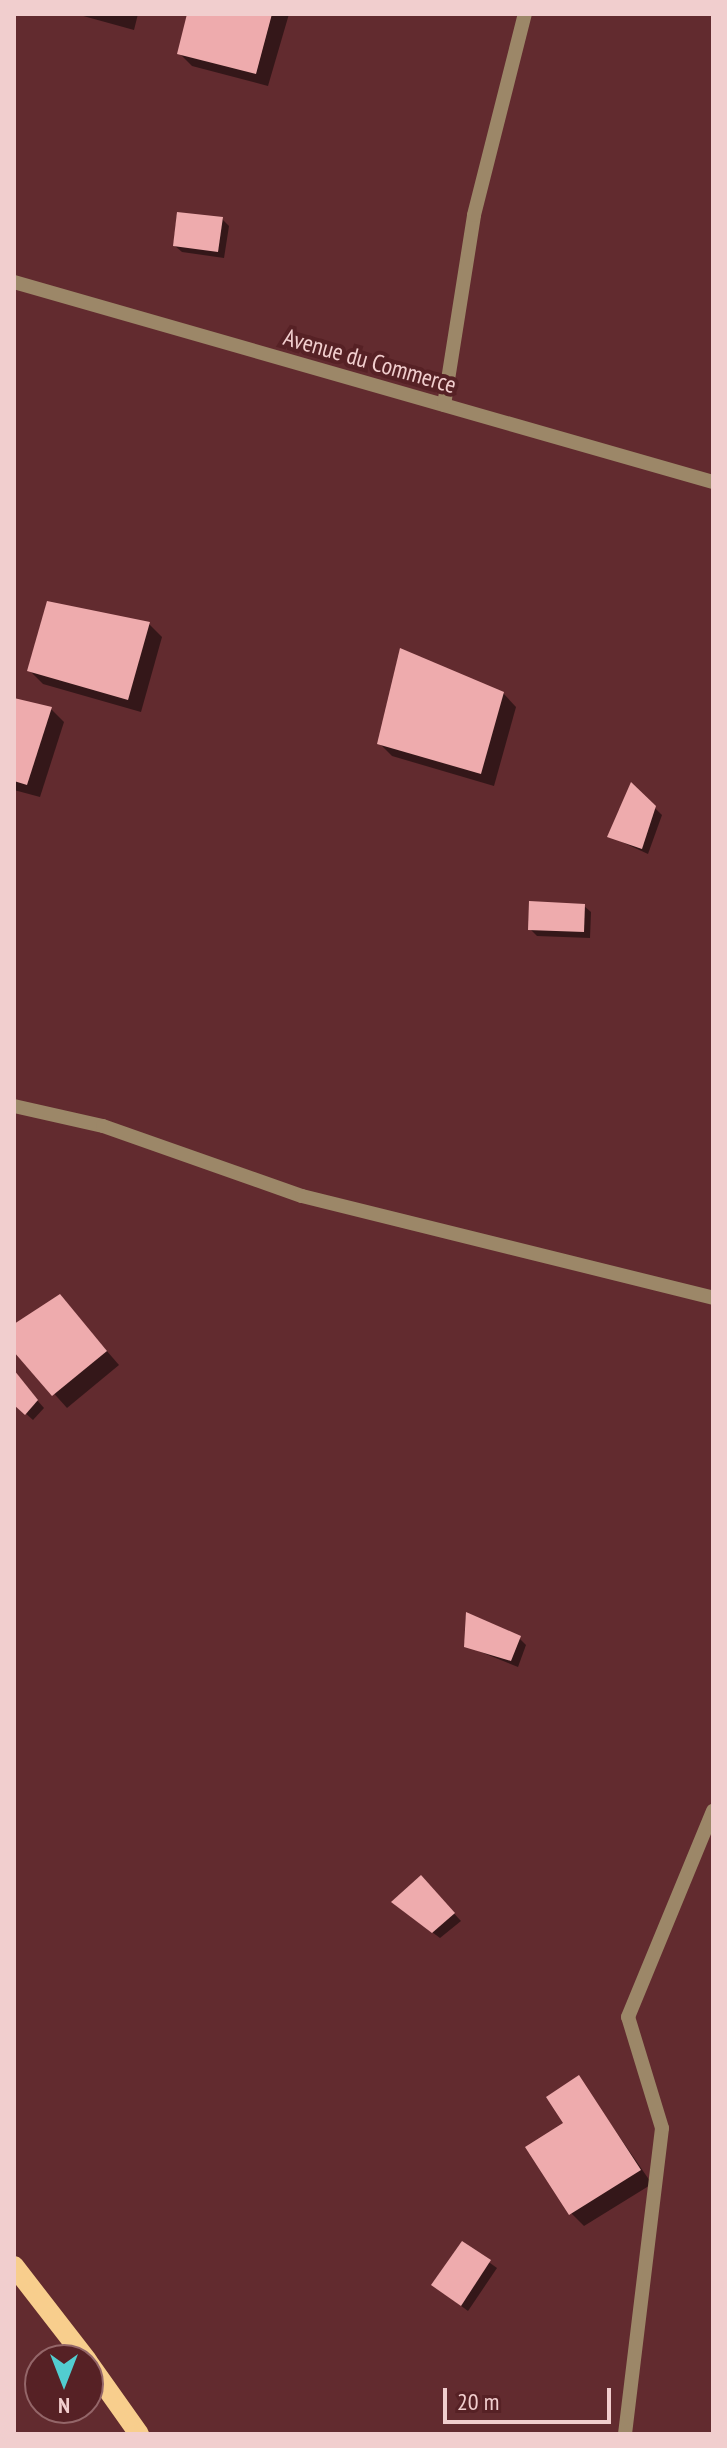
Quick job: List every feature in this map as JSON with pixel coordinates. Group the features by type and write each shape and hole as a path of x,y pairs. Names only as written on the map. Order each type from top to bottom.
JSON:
{"main road":[{"path":"14,2266 74,2344"},
{"path":"104,2385 139,2434"}],"street":[{"path":"444,405 474,215 525,14"},
{"name":"Avenue du Commerce","path":"14,282 713,482"},
{"path":"14,1106 103,1126 302,1196 713,1298"},
{"path":"625,2434 662,2128 628,2017 713,1811"}],"building":[{"path":"187,14 272,14 256,74 177,54"},
{"path":"177,212 223,217 218,252 173,246"},
{"path":"47,601 150,622 128,700 27,671"},
{"path":"400,648 504,692 481,774 377,744"},
{"path":"14,698 52,707 27,785 14,781"},
{"path":"631,782 656,806 642,849 607,837"},
{"path":"529,901 585,904 584,932 528,930"},
{"path":"60,1294 107,1351 52,1396 14,1352 14,1324"},
{"path":"14,1370 38,1400 25,1415 14,1405"},
{"path":"466,1612 521,1636 511,1661 464,1647"},
{"path":"421,1875 455,1913 432,1933 391,1902"},
{"path":"579,2075 641,2170 569,2215 525,2147 563,2123 546,2097"},
{"path":"462,2241 491,2260 461,2306 431,2285"}]}
